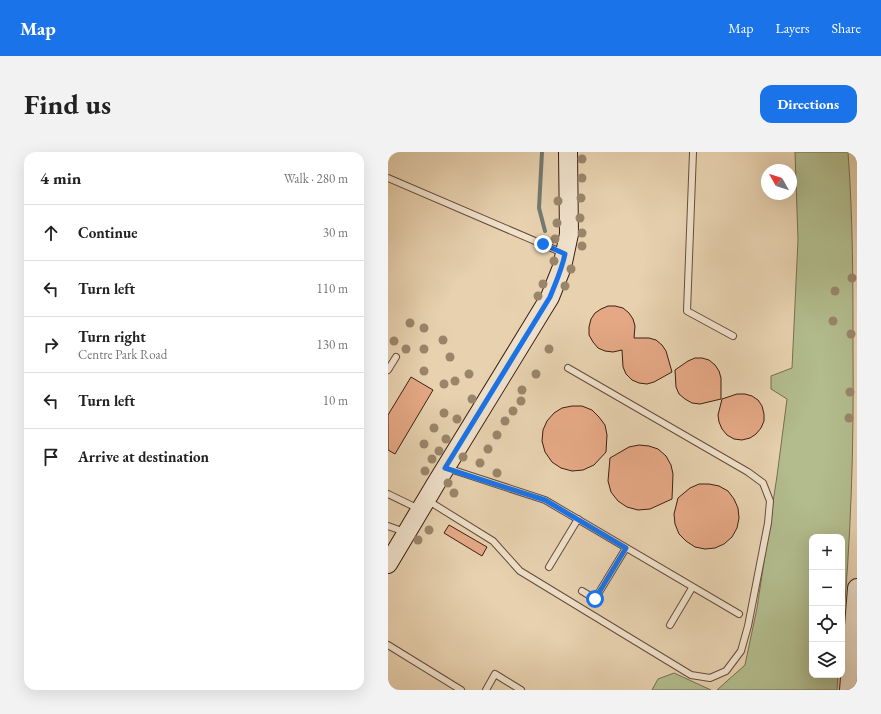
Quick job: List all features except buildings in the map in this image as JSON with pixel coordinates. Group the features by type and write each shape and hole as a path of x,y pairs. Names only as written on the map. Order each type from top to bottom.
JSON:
{"street":[{"path":"388,564 550,297 562,267 569,234 568,152"},
{"path":"849,690 857,588"}],"lane":[{"path":"693,152 687,311 733,336"},
{"path":"388,178 565,254"},
{"path":"388,370 396,357"},
{"path":"388,494 423,505 493,541 520,571 691,675 710,678 726,671 741,651 748,626 768,523 770,501 763,483 748,472 568,368"},
{"path":"445,468 538,497 739,614"},
{"path":"549,567 578,519"},
{"path":"388,526 406,533"},
{"path":"582,591 595,599 626,548"},
{"path":"670,625 692,588"},
{"path":"388,645 461,690"},
{"path":"486,690 495,674 520,690"}],"green space":[{"path":"795,152 848,152 851,202 853,301 853,422 850,529 845,600 845,534 809,534 809,678 838,678 837,690 717,690 745,665 757,608 777,476 787,399 771,389 771,376 792,368 798,240 797,164 795,164"},
{"path":"674,673 711,690 652,690 658,679"}],"waterway":[{"path":"542,152 539,208 545,231"}],"route":[{"path":"543,244 565,254 562,267 550,297 445,468 545,500 626,548 595,599"}]}
